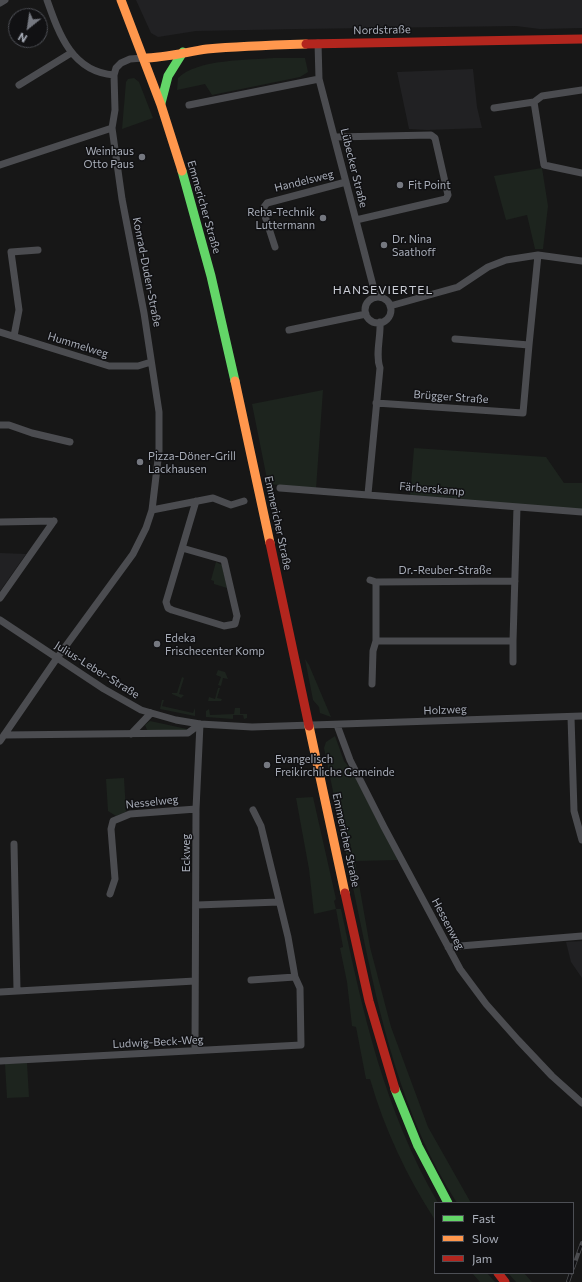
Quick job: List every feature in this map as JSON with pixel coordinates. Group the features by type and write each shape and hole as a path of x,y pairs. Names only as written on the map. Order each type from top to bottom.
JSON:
{"main road":[{"name":"Emmericher Straße","path":"121,0 161,105 184,179 212,284 237,390 361,969 384,1059 406,1120 421,1155 447,1202"},
{"name":"Nordstraße","path":"143,58 158,58 183,52 236,46 318,43 582,40"},
{"path":"161,105 163,88 168,74 183,52"},
{"path":"499,1274 505,1282"}],"street":[{"path":"0,3 5,0"},
{"path":"47,0 59,33 71,53 91,69 102,74 114,75 116,68 121,63 130,59 143,58"},
{"name":"Lübecker Straße","path":"318,43 319,79 376,297"},
{"path":"20,86 71,53"},
{"name":"Konrad-Duden-Straße","path":"2,738 57,658 133,554 143,535 152,510 159,451 159,412 144,313 122,200 112,128 115,110 114,75"},
{"path":"189,105 319,79"},
{"path":"494,108 534,102 542,96 582,90"},
{"path":"534,102 544,165 582,172"},
{"path":"0,165 112,128"},
{"path":"335,137 431,135 435,138 448,195 446,199 356,220"},
{"name":"Handelsweg","path":"275,246 264,213 264,207 267,203 346,182"},
{"path":"14,336 19,310 11,252 38,250"},
{"path":"390,306 458,287 488,267 506,260 538,254 582,261"},
{"path":"455,339 529,345 538,254"},
{"path":"376,297 384,299 390,306 390,313 386,319 380,322 374,322 366,314 367,303 376,297"},
{"path":"288,330 366,314"},
{"path":"368,494 380,368 378,361 381,332 380,322"},
{"name":"Hummelweg","path":"0,332 109,366 138,366 152,362"},
{"name":"Brügger Straße","path":"376,403 523,413 529,345"},
{"path":"0,425 9,425 32,433 70,442"},
{"name":"Färberskamp","path":"280,488 582,512"},
{"path":"152,510 213,498 231,505 244,501"},
{"path":"182,548 224,560 237,616 235,624 224,626 168,608 166,602 182,548 196,501"},
{"path":"513,662 517,507"},
{"path":"0,522 54,521 0,598"},
{"name":"Dr.-Reuber-Straße","path":"372,684 373,650 376,641 373,581 515,581"},
{"name":"Julius-Leber-Straße","path":"0,620 104,689 141,710 176,720 200,724 237,727 308,725"},
{"path":"376,641 513,641"},
{"path":"131,734 152,713"},
{"name":"Holzweg","path":"308,725 582,716"},
{"path":"572,717 574,811 582,840"},
{"path":"2,738 188,733 200,724"},
{"name":"Eckweg","path":"195,1050 197,905 196,809 200,724"},
{"name":"Hessenweg","path":"337,725 350,760 460,969 486,1004 552,1076 582,1104"},
{"name":"Nesselweg","path":"110,894 115,880 112,829 114,821 130,814 196,809"},
{"path":"251,980 295,977 279,902 260,826 253,810"},
{"path":"14,844 17,990"},
{"path":"197,905 279,902"},
{"path":"448,948 582,936"},
{"name":"Ludwig-Beck-Weg","path":"0,1061 301,1045 300,988 295,977"},
{"path":"0,992 195,981"}],"shaded area":[{"path":"136,0 582,0 582,28 540,29 516,26 196,31 158,37 151,33"},
{"path":"305,58 308,72 300,77 212,95 205,84 177,90 178,78 198,67 238,60"},
{"path":"473,69 477,107 482,128 427,130 409,129 397,72"},
{"path":"134,78 139,82 153,118 122,129 126,82 128,79"},
{"path":"542,168 548,206 543,249 535,249 527,215 506,220 494,176"},
{"path":"323,390 316,489 268,484 252,404"},
{"path":"414,448 546,457 564,483 582,483 582,510 410,496"},
{"path":"0,553 26,554 0,591"},
{"path":"216,562 222,565 227,588 214,584 214,581 211,580"},
{"path":"305,659 331,717 320,713 319,707 313,700"},
{"path":"218,670 225,672 228,679 223,678 221,686 218,685 221,677 216,675"},
{"path":"182,677 184,678 179,694 184,695 181,698 172,693 177,693"},
{"path":"218,688 220,688 217,698 222,699 221,701 208,701 209,697 215,699"},
{"path":"162,700 164,700 162,706 193,713 195,708 195,716 160,709"},
{"path":"235,708 240,708 240,714 247,714 247,718 244,719 243,715 233,715 233,719 206,717 206,711 209,709 210,715 234,714"},
{"path":"150,721 187,729 189,731 148,732 145,725"},
{"path":"335,736 344,761 352,771 398,860 355,861 370,947 391,1027 428,1127 470,1202 456,1202 438,1170 421,1136 407,1102 395,1066 385,1031 368,958 324,748 326,742"},
{"path":"124,778 126,812 116,816 108,811 106,779"},
{"path":"313,797 336,899 334,901 336,909 314,914 309,869 296,798"},
{"path":"336,909 341,909 367,1023 389,1096 419,1168 437,1202 434,1202 434,1218 415,1187 397,1152 382,1116 370,1079 366,1079 356,1027 352,1026 347,982 340,948 343,947"},
{"path":"582,941 582,978 571,962 566,942"},
{"path":"27,1063 29,1097 7,1098 5,1064"},
{"path":"473,1274 488,1274 495,1282 480,1282"},
{"path":"509,1274 525,1274 532,1282 516,1282"}],"railway":[{"path":"574,1265 582,1243"},
{"path":"568,1282 571,1274"}],"traffic: fast":[{"path":"161,103 168,76 183,52"},
{"path":"182,171 211,276 235,381"},
{"path":"395,1089 418,1146 447,1202"}],"traffic: slow":[{"path":"121,0 161,105 182,171"},
{"path":"143,58 167,56 207,49 306,44"},
{"path":"235,381 270,543"},
{"path":"309,726 345,893"}],"traffic: jam":[{"path":"306,44 582,39"},
{"path":"270,543 309,726"},
{"path":"345,893 369,1001 395,1089"},
{"path":"499,1274 505,1282"}],"place":[{"name":"Weinhaus Otto Paus","path":"142,157"},
{"name":"Fit Point","path":"400,185"},
{"name":"Reha-Technik Luttermann","path":"323,218"},
{"name":"Dr. Nina Saathoff","path":"384,245"},
{"name":"Pizza-Döner-Grill Lackhausen","path":"140,462"},
{"name":"Edeka Frischecenter Komp","path":"157,644"},
{"name":"Evangelisch Freikirchliche Gemeinde","path":"267,765"}],"district":[{"name":"HANSEVIERTEL","path":"383,290"}]}
